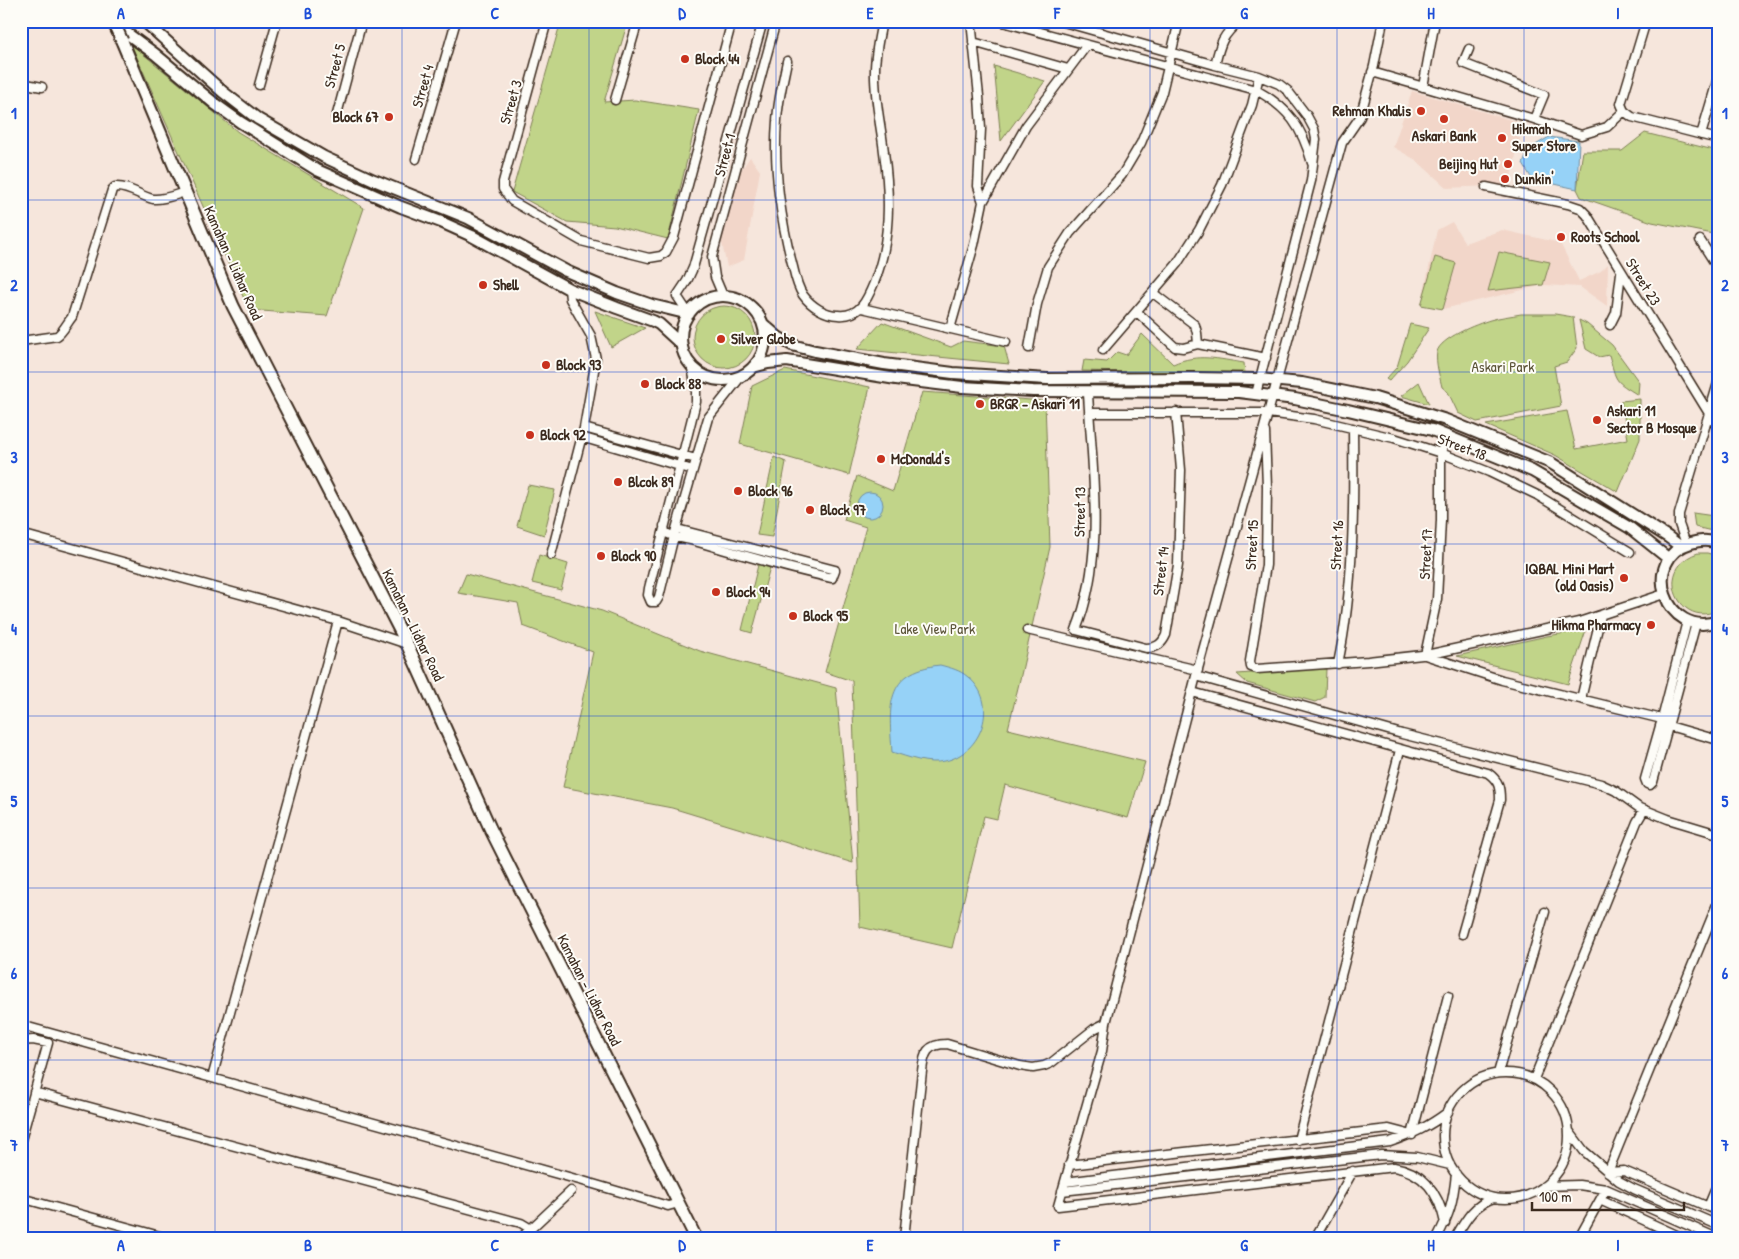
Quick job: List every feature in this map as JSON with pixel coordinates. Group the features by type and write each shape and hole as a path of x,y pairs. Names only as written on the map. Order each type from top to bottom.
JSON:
{"main road":[{"name":"Kamahan - Lidhar Road","path":"112,21 233,306 407,644 490,828 696,1238"}],"street":[{"path":"112,21 240,122 328,176 472,236 569,288 653,321 659,324 682,345 690,364 697,398 649,588 648,595 651,602 656,602 659,597 708,418 743,374"},
{"path":"144,21 190,64 258,119 324,158 468,218 566,271 616,293 652,305 689,314"},
{"path":"259,85 277,21"},
{"name":"Street 5","path":"336,118 362,21"},
{"name":"Street 4","path":"416,159 456,21"},
{"name":"Street 3","path":"547,21 502,182 503,189 512,201 581,241 649,258 661,256 666,252 674,237 732,21"},
{"path":"615,100 638,21"},
{"name":"Street 1","path":"689,314 677,296 693,268 762,21"},
{"name":"Street 1","path":"723,296 715,277 712,257 776,21"},
{"path":"787,61 777,121 777,166 788,250 796,279 803,295 812,305 826,313 839,316 851,314 862,308 874,282 883,252 888,216 884,151 878,117 874,71 882,21"},
{"path":"972,21 980,96 981,129 978,186 983,202"},
{"path":"999,21 1256,90 1274,100 1290,117 1303,136 1312,165"},
{"path":"1060,21 1259,76 1279,84 1288,91 1307,116 1316,139 1316,151 1256,394"},
{"path":"1091,21 1092,30"},
{"path":"1029,348 1037,304 1048,267 1070,233 1122,175 1141,144 1157,107 1179,21"},
{"path":"1215,65 1226,32 1240,21"},
{"path":"1383,21 1360,117 1342,143 1278,381 1264,424 1106,1023 1102,1052 1058,1206 1394,1167 1406,1169 1420,1177 1431,1189 1442,1207 1445,1223"},
{"path":"1423,87 1435,21"},
{"path":"1646,21 1621,104 1624,111 1632,117 1718,139"},
{"path":"973,42 1068,69"},
{"path":"950,329 974,245 983,202 1026,126 1087,45"},
{"path":"1469,49 1463,63 1544,95 1534,119"},
{"path":"1372,72 1534,119 1581,135 1607,127 1624,111"},
{"path":"1103,350 1181,258 1199,230 1218,192 1256,90 1259,76"},
{"path":"1701,135 1718,78"},
{"path":"22,85 42,86"},
{"path":"370,193 374,180"},
{"name":"Street 23","path":"1486,186 1568,204 1580,208 1587,215 1718,428"},
{"path":"21,341 57,336 72,317 112,190 115,187 125,188 153,199 165,198 185,192"},
{"path":"1700,240 1718,268"},
{"path":"1610,324 1616,313 1621,273"},
{"path":"551,555 582,437 596,359 591,336 570,299 569,288"},
{"path":"1153,293 1194,326 1198,344"},
{"path":"682,345 683,328 689,314 704,301 723,296 734,297 743,301 755,311 762,324 765,336 764,348 753,368"},
{"path":"862,308 1006,342"},
{"path":"1136,312 1174,347 1183,348 1198,344 1266,358"},
{"path":"762,324 792,345 815,351 884,364 953,373 1047,379 1259,379 1302,383 1375,398 1446,420 1551,463 1684,546"},
{"path":"690,364 706,376 725,380 768,363 787,361 896,379 1033,392 1239,392 1273,396 1366,414 1432,430 1532,470 1630,528 1670,559"},
{"path":"1684,546 1679,524 1679,514 1718,383"},
{"name":"Street 13","path":"1076,630 1082,615 1088,589 1094,536 1095,490 1088,393"},
{"name":"Street 14","path":"1076,630 1146,648 1154,648 1162,643 1166,635 1178,565 1182,470 1176,412"},
{"name":"Street 18","path":"1089,413 1268,413 1314,419 1394,438 1442,453 1489,472 1537,495 1630,552"},
{"name":"Street 15","path":"1264,424 1267,487 1266,565 1250,660 1251,667 1257,669 1338,664"},
{"path":"584,428 696,459"},
{"name":"Street 16","path":"1338,664 1344,635 1352,548 1353,428"},
{"name":"Street 17","path":"1425,655 1437,599 1442,453 1446,435"},
{"path":"582,437 693,470"},
{"path":"664,526 665,532 671,536 676,532"},
{"path":"676,532 761,555 832,578 835,570 761,555"},
{"path":"21,534 338,621 407,644"},
{"path":"1718,543 1699,541 1684,546 1670,559 1663,576 1664,594 1673,610 1692,622 1705,624 1718,622"},
{"path":"1338,664 1425,655 1559,627 1664,594"},
{"path":"1581,699 1601,615"},
{"path":"212,1078 338,621"},
{"path":"1692,622 1669,726 1653,782 1650,785 1647,784 1645,778 1692,622"},
{"path":"1027,630 1197,673 1402,734 1601,784 1616,791 1644,810 1718,834"},
{"path":"1425,655 1502,680 1662,719 1669,726 1718,740"},
{"path":"1192,692 1488,773 1495,778 1499,785 1500,800 1462,934"},
{"path":"1298,1140 1400,750"},
{"path":"1534,1079 1644,810"},
{"path":"1608,1172 1718,902"},
{"path":"1498,1073 1545,912"},
{"path":"1412,1135 1448,996"},
{"path":"904,1238 922,1072 928,1050 938,1044 947,1044 1020,1066 1033,1068 1044,1066 1051,1062 1094,1028 1106,1023"},
{"path":"21,1025 668,1206 679,1203"},
{"path":"21,1041 32,1040 48,1043 21,1140"},
{"path":"1455,1238 1470,1214 1485,1200 1494,1198 1512,1199 1529,1195 1544,1186 1557,1172 1566,1156 1569,1144 1569,1131 1566,1115 1558,1100 1548,1088 1534,1079 1517,1073 1498,1073 1485,1076 1468,1086 1454,1100 1448,1112 1443,1130 1444,1148 1450,1165 1456,1174 1467,1185 1480,1193 1494,1198"},
{"path":"34,1092 521,1223 531,1229"},
{"path":"1065,1182 1390,1142 1412,1135 1430,1126 1448,1112"},
{"path":"1070,1165 1390,1129 1412,1135"},
{"path":"1569,1131 1584,1151 1619,1181 1718,1225"},
{"path":"1062,1191 1380,1155 1418,1156 1450,1165"},
{"path":"1315,1238 1353,1171"},
{"path":"1608,1172 1624,1171 1718,1211"},
{"path":"1438,1238 1454,1200 1456,1174"},
{"path":"1708,1207 1718,1183"},
{"path":"1544,1186 1579,1185 1606,1189 1717,1238"},
{"path":"1579,1238 1606,1189"},
{"path":"521,1238 571,1191"},
{"path":"21,1198 167,1238"},
{"path":"1600,1200 1683,1238"}],"shaded area":[{"path":"1412,91 1518,122 1520,138 1509,185 1447,188 1416,160 1393,147"},
{"path":"750,157 760,171 744,260 727,267 721,239 739,173"},
{"path":"1452,222 1465,243 1502,230 1560,243 1579,281 1601,271 1608,264 1607,306 1580,287 1543,285 1443,309 1421,305 1437,230"}],"green space":[{"path":"561,21 628,21 604,102 635,100 699,110 668,239 615,226 567,222 512,192"},
{"path":"131,44 238,132 364,208 327,316 249,310"},
{"path":"994,66 1045,81 1001,141"},
{"path":"1645,133 1718,151 1718,235 1652,222 1581,197 1577,189 1583,151 1622,151"},
{"path":"1499,252 1550,262 1543,285 1488,291"},
{"path":"1435,257 1456,263 1443,309 1421,305"},
{"path":"724,306 736,308 746,315 753,325 755,337 753,349 746,359 736,366 724,368 712,366 702,359 695,349 693,337 695,325 702,315 712,308"},
{"path":"595,311 645,328 611,347"},
{"name":"Askari Park","path":"1521,314 1555,314 1573,317 1577,348 1567,362 1554,366 1561,406 1477,422 1458,413 1448,392 1442,387 1437,360 1437,352 1440,347 1460,332 1477,325 1494,319"},
{"path":"1579,320 1587,324 1612,345 1639,382 1638,395 1620,383 1615,376 1609,355 1599,357 1586,349"},
{"path":"882,322 951,347 963,341 1004,346 1009,364 857,349"},
{"path":"1410,324 1429,328 1407,361 1389,381 1386,379 1397,367"},
{"path":"1142,334 1173,364 1191,359 1217,359 1244,363 1245,374 1082,371 1084,360 1107,362 1117,352 1126,355"},
{"path":"785,370 870,387 849,475 740,444 752,386"},
{"path":"1419,382 1429,404 1401,396"},
{"name":"Lake View Park","path":"922,392 1045,401 1050,547 1008,729 1145,762 1128,818 1005,785 997,819 984,816 952,948 860,927 852,681 825,672 866,527 844,520 857,476 893,491"},
{"path":"1640,399 1640,439 1618,492 1555,455 1486,425 1567,411 1576,449 1628,439 1621,401"},
{"path":"774,457 786,462 772,537 757,535"},
{"path":"528,485 555,490 544,535 517,526"},
{"path":"1693,513 1714,516 1712,531 1695,527"},
{"path":"1698,553 1718,556 1718,610 1704,614 1692,612 1682,605 1676,595 1674,583 1676,571 1684,561"},
{"path":"539,555 568,564 561,590 532,583"},
{"path":"758,565 770,567 752,633 742,630"},
{"path":"466,574 602,611 700,651 836,688 853,863 672,808 563,787 593,652 523,626 518,603 458,593"},
{"path":"1584,630 1585,633 1568,684 1457,656 1547,636"},
{"path":"1326,668 1325,697 1315,702 1247,683 1237,674"}],"water":[{"path":"1549,137 1579,141 1577,189 1532,179 1523,164 1529,149"},
{"path":"870,492 879,496 883,505 879,514 870,518 861,514 857,505 861,496"},
{"path":"940,665 962,673 978,688 983,700 985,713 977,738 969,748 958,756 945,761 925,761 892,752 891,707 899,684 908,675 922,669"}],"place":[{"name":"Block 44","path":"685,59"},
{"name":"Rehman Khalis","path":"1421,111"},
{"name":"Block 67","path":"389,117"},
{"name":"Askari Bank","path":"1444,119"},
{"name":"Hikmah Super Store","path":"1502,138"},
{"name":"Beijing Hut","path":"1508,164"},
{"name":"Dunkin'","path":"1505,179"},
{"name":"Roots School","path":"1561,237"},
{"name":"Shell","path":"483,285"},
{"name":"Silver Globe","path":"721,339"},
{"name":"Block 93","path":"546,365"},
{"name":"Block 88","path":"645,384"},
{"name":"BRGR - Askari 11","path":"980,404"},
{"name":"Askari 11 Sector B Mosque","path":"1597,420"},
{"name":"Block 92","path":"530,435"},
{"name":"McDonald's","path":"881,459"},
{"name":"Blcok 89","path":"618,482"},
{"name":"Block 96","path":"738,491"},
{"name":"Block 97","path":"810,510"},
{"name":"Block 90","path":"601,556"},
{"name":"IQBAL Mini Mart (old Oasis)","path":"1624,578"},
{"name":"Block 94","path":"716,592"},
{"name":"Block 95","path":"793,616"},
{"name":"Hikma Pharmacy","path":"1651,625"}]}
